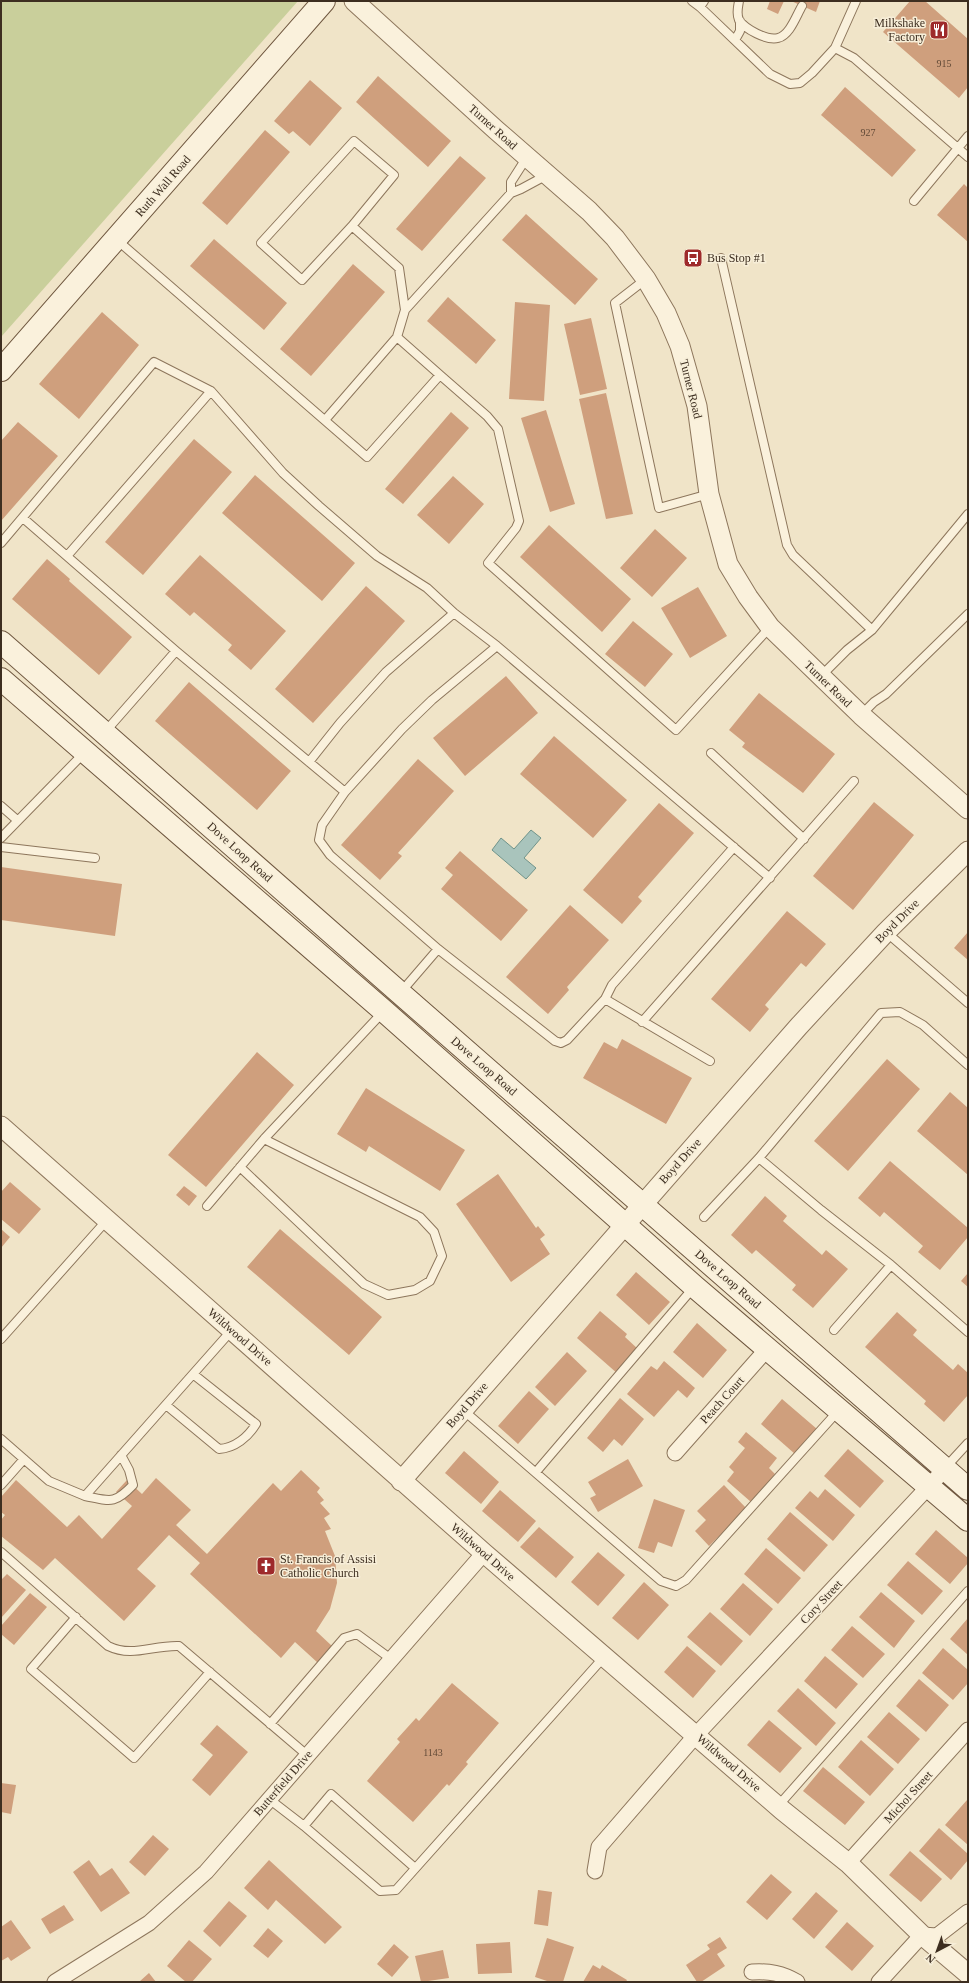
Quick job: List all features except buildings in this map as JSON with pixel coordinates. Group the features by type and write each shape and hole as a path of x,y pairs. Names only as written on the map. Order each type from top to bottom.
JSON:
{"main road":[{"name":"Ruth Wall Road","path":"1,370 324,1"},
{"name":"Dove Loop Road","path":"1,642 968,1489"},
{"name":"Dove Loop Road","path":"1,679 384,1011 695,1287 968,1520"},
{"path":"85,752 105,732"},
{"path":"384,1011 400,993"}],"street":[{"name":"Turner Road","path":"354,1 589,211 615,238 646,279 666,313 680,346 697,406 709,494 728,564 748,597 770,627 861,715 968,809"},
{"name":"Boyd Drive","path":"401,1481 642,1204 886,932 968,851"},
{"name":"Wildwood Drive","path":"1,1126 401,1481 778,1806 848,1863 922,1935 968,1974"},
{"name":"Peach Court","path":"675,1453 768,1348"},
{"name":"Cory Street","path":"595,1871 599,1847 696,1735 945,1469"},
{"name":"Butterfield Drive","path":"55,1982 149,1923 206,1872 484,1553"},
{"name":"Michol Street","path":"848,1863 968,1730"},
{"path":"879,1982 922,1935 937,1936 968,1912"},
{"path":"752,1972 768,1971 786,1976 797,1982"}],"lane":[{"path":"692,1 702,4 735,40 770,74 790,84 800,83 812,74 835,48 856,1"},
{"path":"735,40 740,31 740,21 736,12 739,1"},
{"path":"740,21 747,27 767,38 778,38 788,32 802,6"},
{"path":"835,48 854,58 968,157"},
{"path":"914,201 968,136"},
{"path":"354,141 394,176 352,226 302,280 261,243 354,141"},
{"path":"511,192 511,182 527,157"},
{"path":"405,310 511,192 521,190 548,174"},
{"path":"324,420 397,337 405,310 399,268 352,226"},
{"path":"116,240 367,457 440,375"},
{"path":"721,258 787,545 793,555 872,630"},
{"path":"646,279 615,304 659,508 709,494"},
{"path":"397,337 487,416 498,429 519,521 516,528 488,563 676,730 770,627"},
{"path":"1,543 154,362 211,391 283,473 319,506 377,556 427,588 770,878"},
{"path":"66,556 211,391"},
{"path":"821,676 847,650 872,630 968,514"},
{"path":"23,518 176,651 345,792"},
{"path":"309,762 340,723 386,672 454,612"},
{"path":"861,715 874,702 886,694 968,614"},
{"path":"497,646 432,700 402,729 345,792 322,825 319,840 330,855 438,949 555,1041 561,1043 567,1040 605,999 612,984 734,847"},
{"path":"105,732 176,651"},
{"path":"1,838 85,752"},
{"path":"711,753 804,839"},
{"path":"642,1022 854,781"},
{"path":"1,806 17,820"},
{"path":"1,847 95,858"},
{"path":"886,932 968,1003"},
{"path":"400,993 438,949"},
{"path":"605,999 710,1061"},
{"path":"207,1206 264,1139 384,1011"},
{"path":"704,1217 759,1158 881,1013 900,1012 923,1025 968,1065"},
{"path":"240,1167 364,1284 388,1296 415,1290 430,1281 442,1256 434,1232 420,1217 264,1139"},
{"path":"759,1158 815,1206 891,1265 968,1332"},
{"path":"1,1339 107,1220"},
{"path":"834,1330 891,1265"},
{"path":"536,1472 695,1287"},
{"path":"84,1496 232,1330"},
{"path":"166,1405 219,1449 232,1446 248,1436 256,1424 193,1374"},
{"path":"463,1410 661,1580 676,1586 686,1580 839,1410"},
{"path":"1,1439 49,1482 84,1496 109,1501 122,1497 133,1485 129,1470 121,1455"},
{"path":"945,1469 968,1443"},
{"path":"1,1485 24,1459"},
{"path":"1,1552 108,1646 119,1651 128,1652 179,1646 307,1755"},
{"path":"778,1806 968,1592"},
{"path":"76,1617 31,1669 134,1758 210,1672"},
{"path":"270,1724 344,1638 357,1634 391,1659"},
{"path":"269,1799 304,1826 380,1891 396,1890 605,1656"},
{"path":"304,1826 331,1794 415,1868"}],"green space":[{"path":"1,1 298,1 1,337"}],"water":[{"path":"531,830 541,838 524,858 536,868 526,879 492,850 501,838 514,849"}],"place":[{"name":"Milkshake Factory","path":"939,30"},
{"name":"Bus Stop #1","path":"693,258"},
{"name":"St. Francis of Assisi Catholic Church","path":"266,1566"}]}
